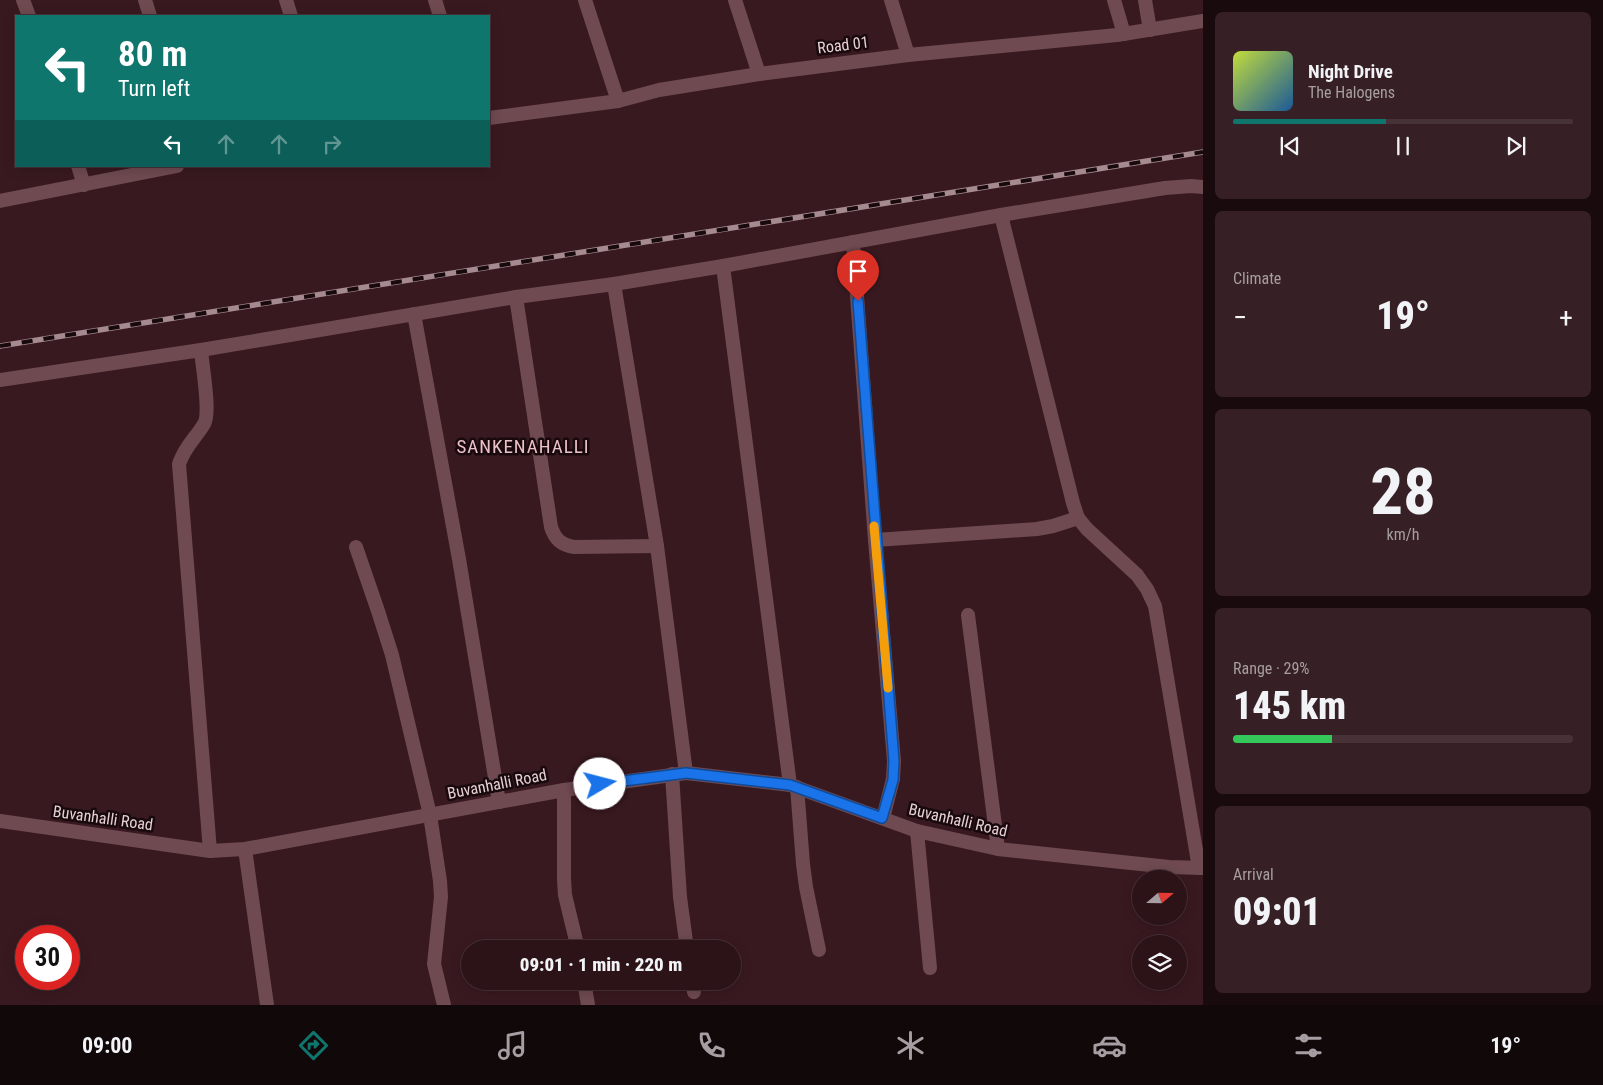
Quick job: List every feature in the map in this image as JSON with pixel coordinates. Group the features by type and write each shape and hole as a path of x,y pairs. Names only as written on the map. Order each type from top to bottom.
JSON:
{"street":[{"path":"24,0 29,15"},
{"path":"145,0 150,15"},
{"path":"286,0 291,15"},
{"path":"435,0 440,15"},
{"path":"584,0 618,100"},
{"path":"735,0 759,74"},
{"path":"891,0 908,55"},
{"path":"1114,0 1124,34"},
{"path":"1145,0 1150,30"},
{"name":"Road 01","path":"490,118 618,100 658,90 759,74 908,55 1124,34 1203,21"},
{"path":"78,167 84,186"},
{"path":"0,201 84,186 172,167"},
{"path":"0,380 201,350 516,297 614,284 1001,215 1165,188 1203,187"},
{"path":"1001,215 1072,503 1078,518 1087,529 1137,575 1147,589 1155,606 1201,868"},
{"path":"853,242 894,761 893,780 882,818"},
{"path":"723,266 805,879 819,950"},
{"path":"614,284 657,546 686,773"},
{"path":"516,297 551,527 554,535 558,541 574,547 657,546"},
{"path":"414,314 460,559 498,802"},
{"path":"201,350 207,411 206,422 184,451 179,464 210,851"},
{"path":"876,540 1037,529 1078,518"},
{"path":"356,547 392,655 430,814 440,881 434,964 444,1005"},
{"path":"968,615 998,849"},
{"name":"Buvanhalli Road","path":"0,821 210,851 245,849 564,790 686,773 793,786 917,831 998,849 1169,867 1201,868"},
{"path":"672,774 680,896 686,940"},
{"path":"564,790 565,895 576,940"},
{"path":"917,831 930,968"},
{"path":"245,849 267,1005"},
{"path":"586,990 588,1005"}],"railway":[{"path":"0,346 1203,152"}],"slow traffic":[{"path":"874,526 888,688"}],"district":[{"name":"SANKENAHALLI","path":"523,446"}],"route":[{"path":"600,784 686,773 790,785 882,818 893,780 894,761 858,301"}]}
